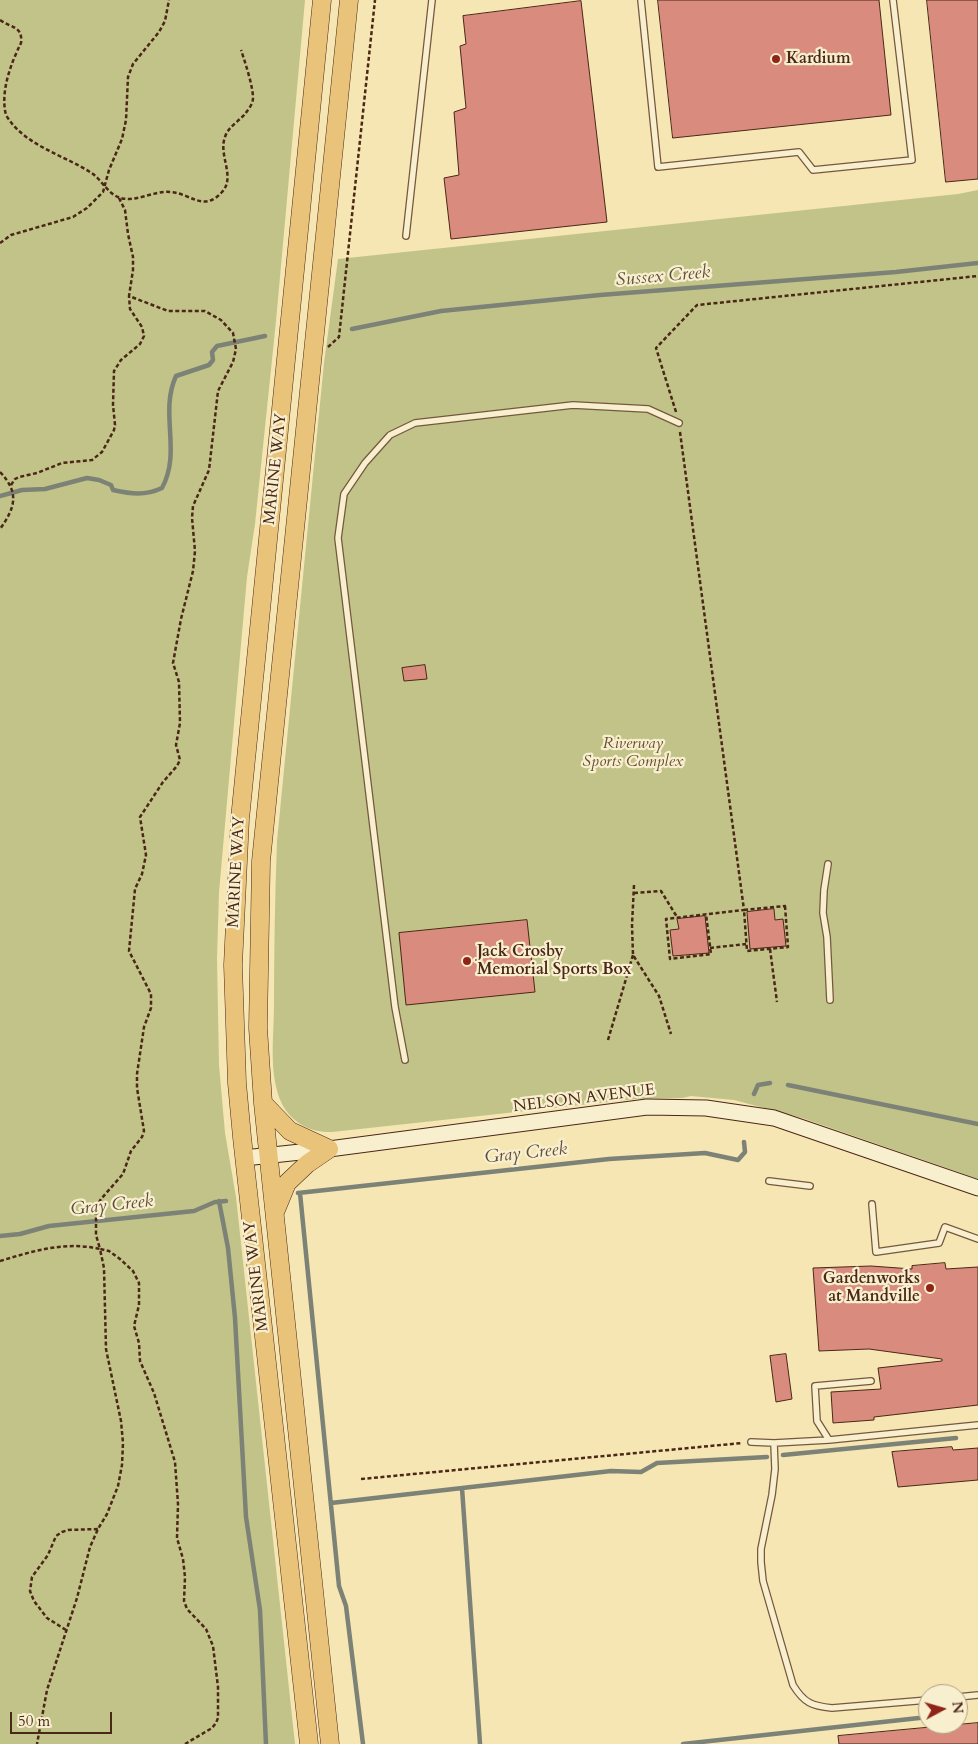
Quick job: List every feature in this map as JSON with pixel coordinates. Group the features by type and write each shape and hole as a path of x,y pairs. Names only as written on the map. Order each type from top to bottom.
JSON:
{"main road":[{"name":"MARINE WAY","path":"309,1744 244,1158 237,1083 233,965 240,819 322,0"},
{"name":"MARINE WAY","path":"330,1744 268,1156 258,1028 261,861 348,0"},
{"path":"263,1103 290,1131 329,1149"},
{"path":"274,1215 287,1183 307,1164 329,1149"}],"street":[{"name":"NELSON AVENUE","path":"244,1158 329,1149 647,1107 706,1108 774,1118 978,1188"}],"lane":[{"path":"406,236 432,0"},
{"path":"641,0 658,167 799,152 814,170 912,160 893,0"},
{"path":"405,1060 395,1007 338,538 344,494 365,463 390,435 415,423 573,405 648,408 679,422"},
{"path":"828,864 823,913 828,937 830,1000"},
{"path":"769,1181 810,1186"},
{"path":"872,1204 876,1252 939,1243 945,1227 978,1239"},
{"path":"829,1440 817,1421 815,1386 871,1381"},
{"path":"751,1442 774,1443 829,1440 978,1424"},
{"path":"774,1443 775,1469 761,1562 763,1581 793,1685 800,1696 808,1703 818,1707 832,1708 918,1701"}],"path":[{"path":"0,243 11,234 73,218 87,208 102,192 122,139 126,120 128,77 133,64 159,32 165,21 169,0"},
{"path":"339,337 375,0"},
{"path":"0,20 17,28 22,36 21,43 3,83 2,100 5,114 20,132 44,148 81,166 96,176 119,198 125,210 133,257 129,296 130,308 142,327 144,336 140,344 121,360 114,371 113,405 115,425 102,452 92,460 62,463 15,479 11,487 12,505 9,516 0,530"},
{"path":"119,198 138,198 168,191 176,192 199,202 208,202 222,193 227,182 223,147 224,138 228,130 246,113 253,100 241,50"},
{"path":"706,914 711,954 670,958 666,918 677,918 706,914 744,910 784,906 788,947 747,950 744,910 679,422 656,348 697,305 978,276"},
{"path":"37,1744 47,1690 77,1598 90,1547 98,1528 107,1514 118,1486 122,1465 123,1443 118,1405 106,1349 104,1268 96,1235 95,1212 101,1199 123,1174 131,1151 142,1137 144,1131 137,1088 144,1027 152,1002 151,994 129,951 135,890 142,874 146,855 140,817 180,760 176,745 180,723 179,682 174,663 181,619 193,571 195,551 192,518 193,506 209,470 218,391 235,355 233,333 221,320 205,311 168,311 129,296"},
{"path":"0,472 11,487"},
{"path":"608,1040 633,955 634,885"},
{"path":"634,893 661,891 677,918"},
{"path":"710,948 747,944"},
{"path":"770,949 777,1002"},
{"path":"633,955 659,996 671,1034"},
{"path":"0,1262 29,1252 60,1246 84,1246 109,1251 133,1271 139,1283 139,1305 134,1326 139,1343 140,1362 154,1393 175,1462 178,1504 177,1538 183,1559 185,1577 184,1602 187,1609 206,1629 213,1646 218,1687 218,1718 216,1724 185,1744"},
{"path":"361,1479 751,1442"},
{"path":"66,1630 47,1618 34,1601 30,1590 32,1577 48,1555 56,1536 68,1530 98,1528"}],"green space":[{"path":"0,0 305,0 276,321 255,524 247,577 219,892 217,959 219,1065 225,1133 236,1197 295,1744 0,1744"},
{"name":"Riverway Sports Complex","path":"978,190 978,1179 802,1118 734,1100 691,1096 682,1098 636,1099 332,1132 317,1131 303,1126 291,1117 282,1104 273,1068 277,841 324,363 338,259 958,194"}],"building":[{"path":"658,0 879,0 891,115 673,138"},
{"path":"927,0 978,0 978,179 946,182"},
{"path":"581,1 607,222 451,239 444,178 459,175 454,112 466,108 460,46 466,44 463,16"},
{"path":"425,665 427,679 404,681 402,668"},
{"path":"774,909 775,920 783,919 786,946 750,949 747,912"},
{"path":"705,916 709,953 673,956 670,930 679,929 677,919"},
{"name":"Jack Crosby Memorial Sports Box","path":"527,920 535,992 406,1005 399,933"},
{"path":"945,1263 946,1269 978,1267 978,1405 874,1417 874,1420 833,1423 831,1392 881,1389 878,1368 942,1361 942,1359 869,1349 819,1351 813,1268 871,1266 912,1269 912,1266"},
{"path":"786,1354 792,1399 776,1402 770,1356"},
{"path":"952,1447 953,1450 978,1448 978,1480 898,1487 892,1452"},
{"path":"978,1723 978,1744 839,1744 838,1736 918,1729 918,1734 968,1734 968,1724"}],"waterway":[{"name":"Sussex Creek","path":"352,329 441,311 600,295 896,272 978,263"},
{"name":"Sussex Creek","path":"0,496 22,490 45,489 87,478 99,480 111,485 113,490 126,493 138,494 162,488 168,474 170,460 169,404 176,376 209,365 213,360 212,352 217,346 265,336"},
{"name":"Gray Creek","path":"754,1094 758,1085 770,1083"},
{"name":"Gray Creek","path":"788,1085 978,1124"},
{"name":"Gray Creek","path":"298,1193 609,1159 705,1153 738,1160 745,1152 744,1142"},
{"path":"300,1193 339,1586 346,1606 363,1744"},
{"path":"219,1201 228,1248 235,1318 246,1517 260,1610 266,1744"},
{"name":"Gray Creek","path":"0,1236 20,1234 49,1226 194,1211 215,1202 226,1201"},
{"path":"783,1455 956,1438"},
{"path":"331,1503 611,1471 641,1472 657,1463 767,1457"},
{"path":"462,1488 480,1744"},
{"path":"683,1744 918,1718"}],"place":[{"name":"Kardium","path":"776,59"},
{"name":"Jack Crosby Memorial Sports Box","path":"467,961"},
{"name":"Gardenworks at Mandville","path":"930,1288"}]}
